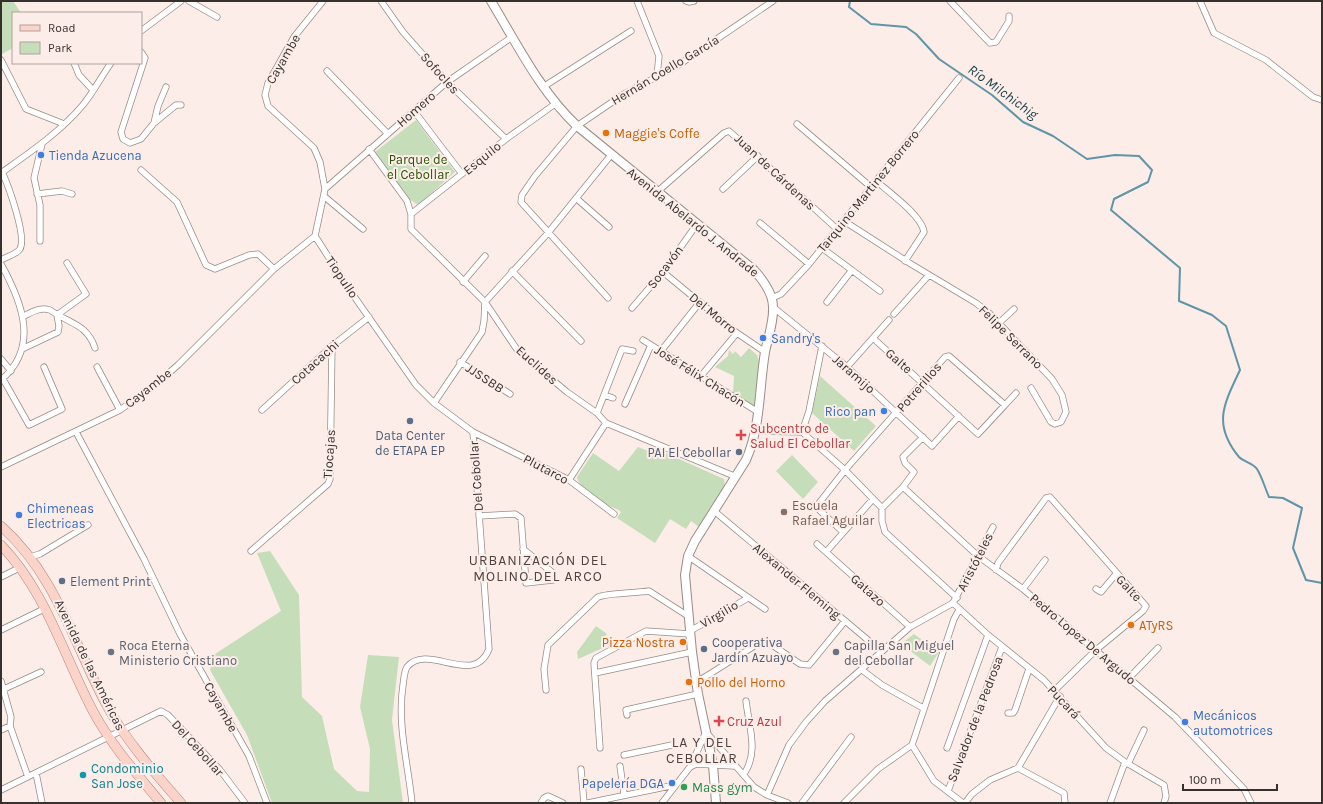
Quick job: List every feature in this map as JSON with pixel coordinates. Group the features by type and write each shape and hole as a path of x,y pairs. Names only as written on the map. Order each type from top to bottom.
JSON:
{"main road":[{"name":"Avenida de las Américas","path":"1,526 30,557 48,582 63,608 92,676 121,730 146,764 181,803"},
{"name":"Avenida de las Américas","path":"1,545 21,567 46,608 90,706 108,737 161,803"}],"street":[{"path":"142,30 182,1"},
{"path":"189,1 217,17"},
{"name":"Cayambe","path":"267,803 249,756 180,634 144,560 76,432 120,410 154,386 178,365 274,269 315,236 325,189 320,162 314,148 272,110 266,101 265,95 268,83 294,37 323,1"},
{"name":"Sofocles","path":"381,1 403,32 447,82 506,139"},
{"name":"Avenida Abelardo J. Andrade","path":"491,1 542,87 555,104 577,126 611,155 754,270 764,282 772,298 774,307 765,352 756,431 746,460 734,476 695,540 688,556 685,575 692,652 698,694 713,765 716,803"},
{"path":"637,1 659,56 657,76"},
{"path":"686,1 694,1"},
{"name":"Hernán Coello García","path":"548,233 521,202 522,195 534,176 577,126 624,94 677,66 773,1"},
{"path":"950,1 990,43 996,42 1009,19"},
{"path":"1200,1 1214,33 1266,60 1313,97 1322,100"},
{"path":"542,87 632,31"},
{"name":"Homero","path":"325,189 447,82 512,37"},
{"path":"142,54 145,58 120,136 126,142 136,142 141,139 154,123 176,105 181,105"},
{"path":"1,60 26,109 64,124"},
{"path":"74,64 81,77 93,90"},
{"path":"1,260 18,251 21,244 18,214 2,173 42,144 83,105 110,64"},
{"path":"327,71 388,134"},
{"name":"Tarquino Martinez Borrero","path":"772,298 781,294 809,264 959,78"},
{"path":"154,123 158,106 166,87"},
{"name":"Esquilo","path":"411,214 506,139 555,104"},
{"path":"414,111 462,174"},
{"path":"797,124 871,187"},
{"name":"Juan de Cárdenas","path":"657,192 724,133 729,131 837,229"},
{"path":"40,241 40,205 34,178 42,144"},
{"name":"Euclides","path":"370,149 407,201 411,214 411,229 484,302 518,351 567,392 597,413 606,423 734,476"},
{"path":"369,317 416,385 434,403 460,362 482,332 484,321 484,302 548,233 611,155"},
{"path":"723,189 758,156"},
{"path":"141,170 177,202 203,262 206,265 215,269 248,255 258,254 274,269"},
{"path":"876,181 918,219 923,229 924,232 905,260"},
{"path":"37,194 62,190 72,194"},
{"path":"324,197 363,229"},
{"path":"576,198 609,227"},
{"name":"Felipe Serrano","path":"844,221 976,303 999,324 1052,379 1062,395 1066,412 1061,422 1055,424 1051,422 1031,388"},
{"path":"760,223 809,264"},
{"name":"Socavón","path":"632,308 663,272 697,224"},
{"path":"548,233 608,298"},
{"name":"Tiopullo","path":"315,236 369,317"},
{"path":"822,248 880,291"},
{"path":"463,282 485,256"},
{"path":"57,315 86,294 67,263"},
{"path":"1,264 20,301 24,316 22,349 10,372 2,380 29,425 62,409 44,367"},
{"path":"827,302 852,270"},
{"path":"512,271 581,341"},
{"name":"Del Morro","path":"663,272 737,333 765,352"},
{"path":"894,314 929,275"},
{"path":"661,351 700,302"},
{"name":"Jaramijo","path":"774,307 847,367 932,446 959,416"},
{"path":"24,316 45,309 88,333 95,348"},
{"path":"999,324 1014,309"},
{"path":"22,349 58,332 59,326 57,315"},
{"name":"Cotacachi","path":"262,410 332,346 369,317"},
{"path":"847,367 890,320"},
{"path":"701,376 737,333"},
{"name":"Galte","path":"873,338 978,434 1005,405"},
{"name":"José Félix Chacón","path":"643,340 758,412"},
{"path":"626,404 651,345"},
{"name":"Tiocajas","path":"251,551 328,484 330,479 332,346"},
{"path":"802,432 809,411 822,346"},
{"path":"597,413 622,349 633,351"},
{"name":"Potrerillos","path":"843,532 816,507 845,470 943,359 949,356 1005,405"},
{"path":"1,359 10,372"},
{"name":"JJSSBB","path":"460,362 510,394"},
{"path":"97,367 120,410"},
{"path":"1005,405 1016,393"},
{"path":"604,395 613,398"},
{"name":"Del Cebollar","path":"412,803 400,720 400,702 405,672 411,664 422,660 437,660 461,666 473,665 484,658 489,649 473,432 434,403"},
{"path":"569,480 606,423"},
{"path":"756,431 802,432 845,470 882,508 882,522 885,532 957,598"},
{"path":"1,468 76,432"},
{"name":"Plutarco","path":"473,432 569,480 614,514"},
{"path":"882,508 903,487 914,472 905,463 903,457 923,437"},
{"name":"Pedro Lopez De Argudo","path":"903,487 978,556 1023,589 1175,717 1229,772 1244,790 1251,803"},
{"name":"Galte","path":"996,570 998,563 1046,498 1050,497 1146,608 1096,650 1055,690"},
{"path":"826,552 873,499"},
{"name":"Alexander Fleming","path":"713,510 881,651"},
{"path":"479,516 519,515 526,583 553,580 553,573 523,549"},
{"path":"30,557 40,554 88,525"},
{"name":"Aristóteles","path":"953,603 957,598 993,527"},
{"name":"Gatazo","path":"817,544 910,627"},
{"path":"688,556 765,609"},
{"path":"1023,589 1045,560"},
{"path":"1,577 21,567"},
{"path":"1096,589 1101,592 1116,574"},
{"path":"546,690 544,669 548,645 598,597 603,595 649,591 688,616"},
{"name":"Virgilio","path":"690,632 748,598"},
{"path":"767,795 790,745 806,722 825,700 862,670 881,651 910,627 953,603"},
{"name":"Pucará","path":"953,603 1002,647 1055,690 1106,748 1126,763 1164,785 1166,796 1164,803"},
{"path":"1,630 46,608"},
{"path":"844,803 878,769 912,745 923,708 954,619 959,610"},
{"path":"697,682 759,643 768,642 805,666 809,665 816,659 845,621"},
{"path":"600,748 594,663 596,658 642,633 649,631 690,632"},
{"path":"947,748 988,635"},
{"name":"Salvador de la Pedrosa","path":"948,791 1002,647"},
{"path":"1130,678 1158,648"},
{"path":"595,673 692,652"},
{"path":"1008,713 1013,713 1015,710 1029,668"},
{"path":"862,670 882,685 923,708"},
{"path":"4,689 41,672"},
{"path":"1,681 11,717 10,726 28,777"},
{"path":"627,715 626,710 698,694"},
{"path":"912,745 928,774 934,781 964,803 972,794 990,780 1018,768 1060,696"},
{"path":"744,774 751,764 753,751 746,701"},
{"name":"Del Cebollar","path":"121,730 162,711 165,712 220,770 245,803"},
{"path":"1,730 10,726"},
{"path":"1,790 121,730"},
{"path":"1110,803 1126,763 1144,730"},
{"path":"662,803 690,767 706,732 731,759 734,766 744,774 754,787 767,795 788,803"},
{"path":"802,803 851,737"},
{"path":"624,755 672,744"},
{"path":"690,767 696,764 734,766"},
{"path":"620,766 624,794"},
{"path":"1018,768 1064,793 1065,803"},
{"path":"582,769 584,803"},
{"path":"36,773 42,803"},
{"path":"588,803 624,794 675,785"},
{"path":"540,803 548,796 563,803"}],"green space":[{"path":"1,1 13,1 20,12 12,12 12,49 2,54"},
{"name":"Parque de el Cebollar","path":"416,120 455,172 418,205 409,199 375,152"},
{"path":"749,348 757,355 760,364 754,408 733,394 734,376 715,367 728,356 729,350 733,354 735,351 741,357"},
{"path":"820,376 876,426 854,451 812,413"},
{"path":"638,447 656,454 661,451 724,479 725,487 699,527 691,521 686,529 670,519 655,543 617,518 621,512 594,497 581,486 577,477 593,453 619,471"},
{"path":"792,455 818,482 803,499 776,471"},
{"path":"270,551 299,595 302,697 322,716 334,769 357,791 369,792 370,749 360,707 368,655 399,657 392,720 403,803 272,803 247,735 210,670 215,654 281,611 257,553"},
{"path":"596,626 607,634 602,640 603,648 578,659 577,652"},
{"path":"914,634 939,652 930,666 901,644"}],"waterway":[{"name":"Río Milchichig","path":"850,1 849,7 871,24 906,27 916,34 939,59 992,95 1023,122 1053,136 1087,159 1115,155 1139,156 1152,170 1148,182 1114,199 1111,210 1180,268 1179,301 1212,315 1226,326 1240,370 1229,393 1223,414 1223,424 1226,434 1239,457 1257,469 1269,497 1283,498 1302,508 1293,548 1306,580 1322,583"}],"place":[{"name":"Maggie's Coffe","path":"606,133"},
{"name":"Tienda Azucena","path":"41,155"},
{"name":"Sandry's","path":"763,338"},
{"name":"Rico pan","path":"884,411"},
{"name":"Data Center de ETAPA EP","path":"410,421"},
{"name":"Subcentro de Salud El Cebollar","path":"741,435"},
{"name":"PAI El Cebollar","path":"739,452"},
{"name":"Escuela Rafael Aguilar","path":"784,512"},
{"name":"Chimeneas Electricas","path":"19,515"},
{"name":"Element Print","path":"62,581"},
{"name":"ATyRS","path":"1131,625"},
{"name":"Pizza Nostra","path":"683,642"},
{"name":"Cooperativa Jardín Azuayo","path":"704,649"},
{"name":"Roca Eterna Ministerio Cristiano","path":"111,652"},
{"name":"Capilla San Miguel del Cebollar","path":"836,652"},
{"name":"Pollo del Horno","path":"689,682"},
{"name":"Cruz Azul","path":"719,721"},
{"name":"Mecánicos automotrices","path":"1185,722"},
{"name":"Condominio San Jose","path":"83,775"},
{"name":"Papelería DGA","path":"672,783"},
{"name":"Mass gym","path":"684,787"}],"district":[{"name":"URBANIZACIÓN DEL MOLINO DEL ARCO","path":"538,568"},
{"name":"LA Y DEL CEBOLLAR","path":"702,750"}]}
